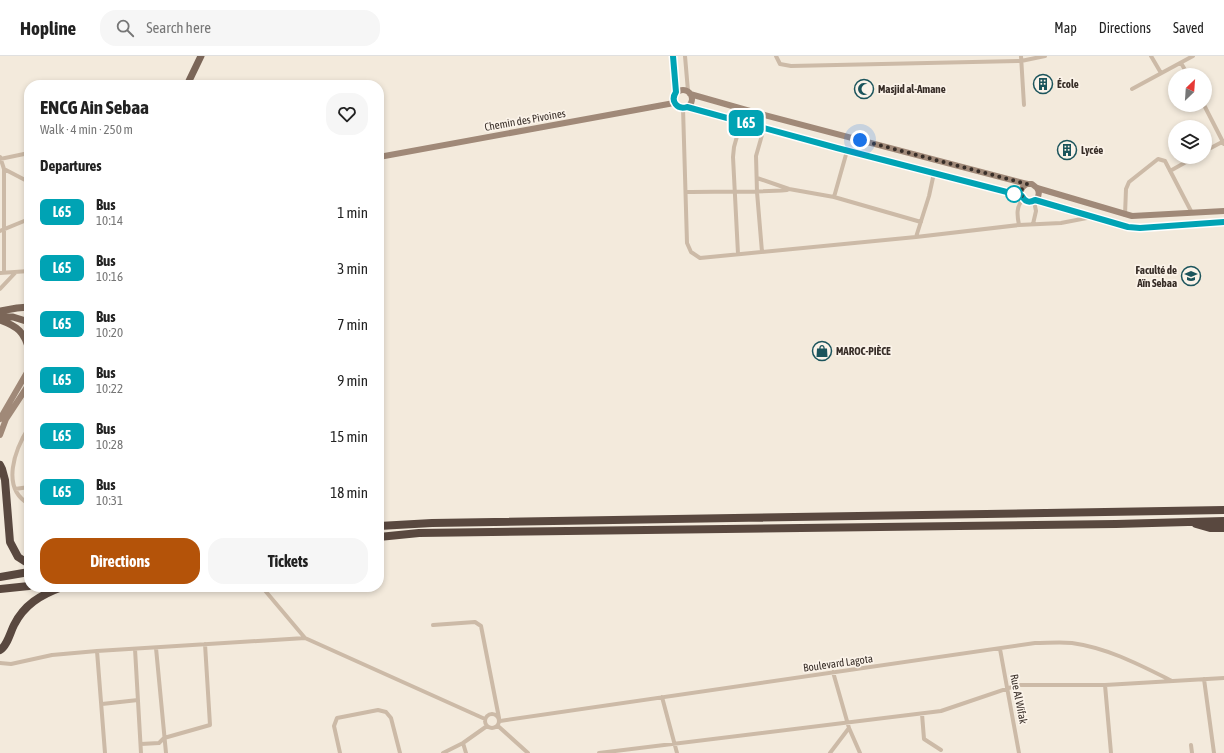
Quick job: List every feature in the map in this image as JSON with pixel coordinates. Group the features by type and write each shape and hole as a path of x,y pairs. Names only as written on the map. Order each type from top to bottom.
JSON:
{"highway":[{"path":"0,465 5,480 10,542 18,557 24,561"},
{"path":"1195,510 1224,506"},
{"path":"384,526 432,523 1224,510"},
{"path":"384,536 419,533 1224,521"},
{"path":"1192,522 1205,527 1224,528"},
{"path":"0,577 24,573"},
{"path":"0,589 24,587"},
{"path":"0,650 4,647 19,616 31,602 48,592"}],"main road":[{"path":"189,80 201,56"},
{"path":"0,311 24,307"},
{"path":"0,318 13,317 24,320"},
{"path":"0,318 12,324 24,335"}],"street":[{"path":"673,56 676,92 674,103 678,107 685,107 934,173 1023,198 1028,202 1035,201 1136,228 1224,222"},
{"path":"685,56 689,92 692,99 691,102 685,107"},
{"path":"776,56 780,64 791,66 1045,56"},
{"path":"1151,56 1161,73"},
{"path":"1132,89 1193,56"},
{"path":"1021,58 1024,105"},
{"path":"1181,62 1184,68"},
{"path":"676,92 682,90 757,113 1027,184 1032,184 1037,188 1125,215 1140,217 1224,211"},
{"name":"Chemin des Pivoines","path":"384,156 674,103"},
{"path":"685,107 687,243 691,252 697,257 704,258 916,237 1019,225 1061,223 1092,217"},
{"path":"1208,112 1224,142 1212,148"},
{"path":"738,254 733,157 734,146 741,122"},
{"path":"762,252 757,192 756,153 764,128"},
{"path":"834,197 848,151"},
{"path":"24,154 0,158 4,169 2,273 24,272"},
{"path":"1125,215 1126,189 1129,182 1156,159 1165,161 1192,213"},
{"path":"1170,171 1182,164"},
{"path":"4,169 24,179"},
{"path":"916,237 929,196 934,173"},
{"path":"757,178 789,189 834,197 921,222"},
{"path":"1019,225 1017,212 1023,198 1021,192 1022,188 1027,184"},
{"path":"1033,224 1036,211 1035,201 1039,194 1037,188"},
{"path":"686,192 757,192 789,189"},
{"path":"2,231 24,221"},
{"path":"0,288 15,273"},
{"path":"0,419 24,378"},
{"path":"0,435 6,419 24,394"},
{"path":"24,436 12,463 11,476 15,489 24,501"},
{"path":"15,489 24,488"},
{"path":"266,592 305,638 485,719 487,726"},
{"path":"433,625 475,622 480,624 499,719 498,726"},
{"path":"0,663 11,664 52,655 97,651 305,638"},
{"name":"Boulevard Lagota","path":"499,719 1035,643 1071,643 1098,648 1114,653 1172,681"},
{"path":"141,744 159,743 164,738 210,724 205,644"},
{"path":"156,648 166,753"},
{"path":"135,649 141,753"},
{"name":"Rue Al Wifak","path":"1000,649 1019,753"},
{"path":"97,651 105,753"},
{"path":"833,672 849,728 860,753"},
{"path":"599,753 941,711 1008,688 1025,684 1105,685 1224,678"},
{"path":"1204,679 1214,753"},
{"path":"1105,685 1111,753"},
{"path":"662,697 677,753"},
{"path":"102,704 138,700"},
{"path":"340,753 334,726 337,718 378,710 386,712 391,718 400,753"},
{"path":"485,719 492,714 496,715 499,719"},
{"path":"922,714 924,739 941,750"},
{"path":"487,726 491,728 498,726"},
{"path":"443,753 463,743 487,726"},
{"path":"498,726 528,753"},
{"path":"830,753 849,728"},
{"path":"463,743 466,753"},
{"path":"1191,745 1192,753"}],"bus line":[{"name":"L65","path":"673,56 676,92 674,94 674,103 681,108 687,107 1022,196 1030,202 1035,200 1132,228 1224,222"}],"place":[{"name":"École","path":"1043,84"},
{"name":"Masjid al-Amane","path":"864,89"},
{"name":"Lycée","path":"1067,150"},
{"name":"Faculté de Aïn Sebaa","path":"1191,276"},
{"name":"MAROC-PIÈCE","path":"822,351"}],"route":[{"path":"860,140 1027,184 1022,188 1022,196 1010,193 1014,194"}]}
